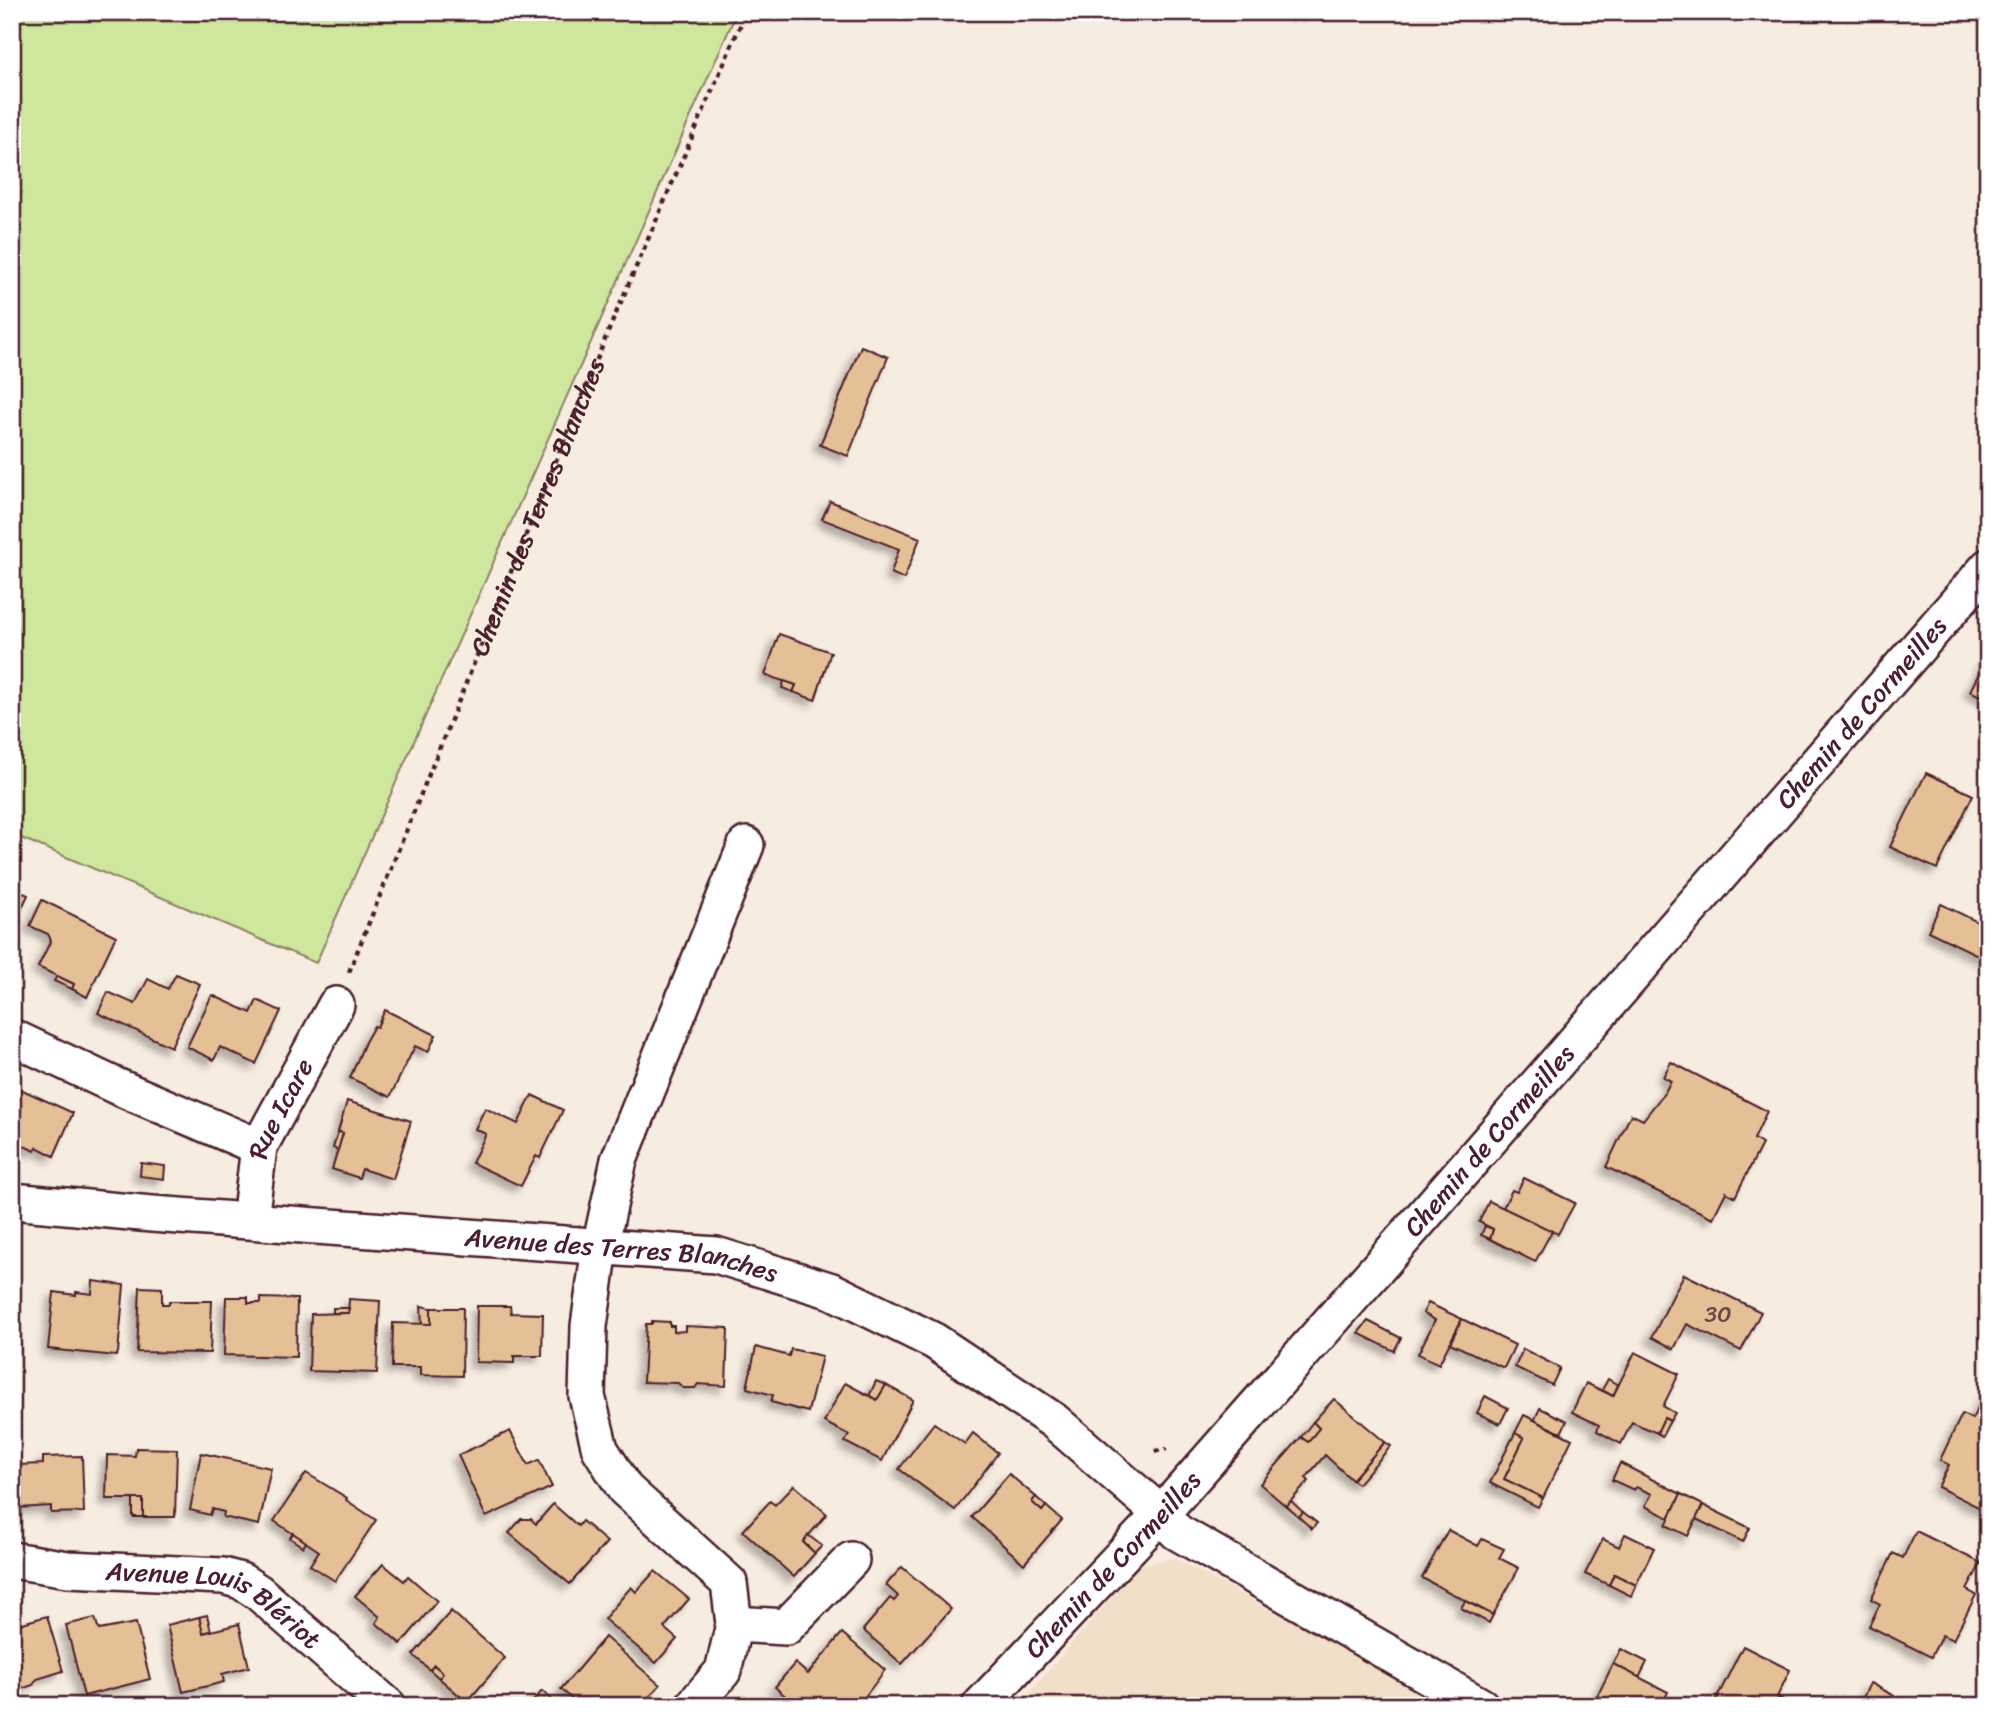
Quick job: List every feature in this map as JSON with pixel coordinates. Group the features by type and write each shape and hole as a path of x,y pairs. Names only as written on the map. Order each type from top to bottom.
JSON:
{"street":[{"name":"Chemin de Cormeilles","path":"980,1706 1161,1514 1982,582"},
{"path":"693,1706 723,1671 734,1624 729,1583 625,1489 600,1449 587,1396 589,1326 600,1247 619,1160 746,845"},
{"name":"Rue Icare","path":"250,1220 259,1147 336,1005"},
{"path":"12,1037 116,1086 259,1147"},
{"name":"Avenue des Terres Blanches","path":"12,1200 138,1213 716,1255 832,1291 934,1341 1054,1421 1161,1514"},
{"path":"1161,1514 1177,1532 1481,1706"},
{"name":"Avenue Louis Blériot","path":"12,1560 68,1569 223,1576 241,1581 258,1592 388,1706"},
{"path":"734,1624 786,1627 851,1560"}],"path":[{"name":"Chemin des Terres Blanches","path":"336,1005 608,332 746,12"}],"shaded area":[{"path":"1174,1558 1449,1706 1018,1706 1138,1566"}],"green space":[{"path":"12,12 737,12 316,963 12,834"}],"building":[{"path":"861,346 888,357 848,456 820,445"},
{"path":"830,501 920,538 904,579 891,573 899,549 822,519"},
{"path":"779,634 831,652 815,700 793,692 796,685 765,675"},
{"path":"1988,655 1988,700 1970,691"},
{"path":"784,681 796,685 793,692 782,688"},
{"path":"1926,773 1973,795 1937,869 1890,847"},
{"path":"12,888 28,895 12,929"},
{"path":"42,900 116,936 87,997 72,989 74,984 38,967 51,940 48,934 30,926"},
{"path":"1941,904 1988,927 1988,960 1928,931"},
{"path":"176,974 200,984 171,1047 98,1013 108,992 135,1004 148,979 168,989"},
{"path":"57,976 74,984 72,989 54,981"},
{"path":"212,995 251,1013 257,1000 281,1011 256,1064 220,1047 214,1060 187,1047"},
{"path":"385,1010 436,1035 428,1052 415,1046 390,1097 350,1078 365,1042 374,1026 377,1027"},
{"path":"1671,1062 1767,1111 1754,1139 1762,1144 1735,1197 1726,1192 1713,1218 1606,1167 1631,1114 1643,1120 1665,1092 1671,1081 1663,1077"},
{"path":"16,1087 73,1113 54,1156 37,1147 35,1151 13,1141 12,1088"},
{"path":"532,1095 563,1110 540,1158 536,1156 521,1186 472,1163 486,1134 475,1129 485,1108 518,1124"},
{"path":"347,1101 411,1121 393,1179 362,1169 359,1178 332,1169 343,1133 338,1132"},
{"path":"338,1132 343,1133 338,1150 333,1148"},
{"path":"141,1163 165,1166 164,1179 140,1176"},
{"path":"1524,1178 1575,1203 1558,1234 1503,1208 1512,1190 1517,1192"},
{"path":"1489,1201 1552,1231 1535,1262 1490,1239 1493,1229 1479,1222"},
{"path":"1485,1226 1493,1229 1490,1239 1481,1235"},
{"path":"1684,1274 1761,1312 1741,1351 1687,1324 1674,1349 1652,1337"},
{"path":"93,1281 124,1285 118,1353 116,1356 48,1349 54,1292 92,1294"},
{"path":"140,1287 162,1288 162,1304 169,1304 169,1301 212,1301 210,1353 137,1352"},
{"path":"226,1297 248,1297 248,1303 261,1303 261,1298 297,1299 296,1357 224,1355"},
{"path":"349,1299 380,1301 377,1373 309,1371 311,1314 348,1313"},
{"path":"1428,1303 1462,1319 1439,1364 1418,1354 1435,1320 1423,1313"},
{"path":"421,1306 431,1308 431,1324 422,1324"},
{"path":"477,1306 510,1306 511,1313 543,1314 542,1356 514,1356 514,1363 476,1362"},
{"path":"333,1308 349,1308 348,1313 333,1313"},
{"path":"431,1308 463,1308 462,1376 420,1375 420,1367 392,1367 393,1323 431,1324"},
{"path":"1462,1319 1515,1345 1504,1368 1450,1343"},
{"path":"652,1321 670,1322 670,1326 674,1326 674,1332 685,1331 685,1326 728,1328 726,1386 698,1384 695,1388 683,1388 678,1383 643,1382 646,1324 652,1324"},
{"path":"1368,1321 1401,1338 1394,1351 1358,1333"},
{"path":"756,1347 789,1356 791,1349 822,1356 808,1412 771,1402 773,1395 747,1388"},
{"path":"1523,1349 1560,1368 1552,1385 1515,1367"},
{"path":"1635,1352 1679,1374 1663,1406 1675,1413 1670,1421 1664,1418 1657,1433 1632,1422 1621,1444 1597,1431 1599,1425 1572,1412 1586,1383 1613,1396"},
{"path":"1608,1379 1618,1385 1613,1396 1602,1390"},
{"path":"876,1381 886,1385 877,1400 869,1396"},
{"path":"845,1383 877,1400 886,1385 913,1400 882,1461 845,1442 849,1435 824,1422"},
{"path":"1986,1392 1988,1512 1938,1487 1949,1465 1940,1460 1962,1414 1972,1419"},
{"path":"1485,1396 1508,1408 1500,1424 1477,1413"},
{"path":"1334,1399 1385,1442 1352,1480 1325,1455 1306,1478 1309,1481 1286,1506 1260,1484 1301,1437 1308,1442 1319,1428 1313,1422"},
{"path":"1540,1408 1567,1421 1561,1433 1534,1421"},
{"path":"1524,1415 1572,1439 1543,1498 1504,1479 1524,1438 1515,1433"},
{"path":"1664,1418 1670,1421 1662,1436 1657,1433"},
{"path":"1313,1422 1319,1428 1308,1442 1301,1437"},
{"path":"934,1423 965,1444 973,1433 998,1453 955,1510 899,1469"},
{"path":"510,1431 528,1465 539,1460 552,1487 486,1517 458,1455"},
{"path":"1515,1433 1524,1438 1504,1479 1543,1498 1538,1507 1490,1483"},
{"path":"1385,1442 1391,1446 1358,1484 1352,1480"},
{"path":"136,1448 177,1449 175,1517 143,1517 143,1499 106,1499 107,1455 135,1456"},
{"path":"201,1453 271,1468 259,1525 223,1517 224,1512 212,1509 210,1515 190,1510"},
{"path":"82,1456 84,1512 51,1513 51,1506 18,1508 16,1465 43,1464 43,1457"},
{"path":"1620,1463 1681,1494 1669,1518 1645,1506 1652,1494 1636,1487 1634,1490 1612,1480"},
{"path":"306,1473 376,1520 335,1581 310,1565 319,1551 274,1521"},
{"path":"1009,1474 1036,1497 1032,1502 1042,1511 1046,1506 1062,1520 1024,1564 972,1517"},
{"path":"794,1485 827,1514 803,1542 815,1553 794,1577 743,1531 770,1501 775,1505"},
{"path":"1681,1494 1703,1505 1688,1536 1666,1525"},
{"path":"1036,1497 1046,1506 1042,1511 1032,1502"},
{"path":"133,1499 143,1499 143,1517 133,1517"},
{"path":"1291,1501 1303,1512 1299,1517 1286,1506"},
{"path":"553,1504 578,1526 582,1521 607,1542 570,1584 509,1533 521,1519 531,1519 536,1524"},
{"path":"1703,1505 1750,1528 1743,1542 1696,1519"},
{"path":"1303,1512 1317,1523 1312,1529 1299,1517"},
{"path":"1448,1530 1478,1546 1482,1539 1504,1549 1499,1558 1519,1568 1493,1615 1422,1578"},
{"path":"1916,1531 1981,1563 1967,1590 1976,1595 1953,1640 1942,1635 1931,1657 1869,1626 1880,1604 1871,1599 1893,1553 1903,1558"},
{"path":"293,1533 306,1542 303,1547 290,1538"},
{"path":"1625,1534 1654,1548 1636,1585 1614,1574 1609,1585 1585,1574 1603,1539 1619,1547"},
{"path":"808,1535 822,1546 815,1553 803,1542"},
{"path":"383,1564 404,1581 408,1576 437,1601 401,1644 376,1623 380,1617 355,1596"},
{"path":"902,1567 951,1609 902,1664 863,1630 890,1598 894,1601 898,1596 886,1585"},
{"path":"655,1571 689,1599 664,1628 677,1639 656,1663 604,1619 631,1587 636,1592"},
{"path":"1614,1574 1636,1585 1631,1596 1609,1585"},
{"path":"1465,1601 1493,1615 1489,1623 1461,1608"},
{"path":"451,1611 505,1658 467,1702 439,1678 443,1673 434,1665 430,1670 413,1655"},
{"path":"207,1615 211,1631 203,1633 199,1617"},
{"path":"47,1616 63,1671 37,1679 33,1685 24,1688 18,1684 12,1686 12,1626"},
{"path":"199,1617 203,1633 239,1624 249,1667 222,1674 224,1682 183,1692 167,1625"},
{"path":"95,1618 99,1630 136,1623 150,1679 84,1696 66,1625"},
{"path":"842,1633 885,1670 858,1706 797,1706 775,1687 795,1663 808,1674"},
{"path":"605,1637 660,1685 641,1706 630,1700 625,1706 580,1706 561,1689"},
{"path":"1743,1646 1790,1670 1777,1697 1795,1706 1713,1706"},
{"path":"1621,1649 1647,1662 1639,1678 1613,1664"},
{"path":"1613,1664 1668,1692 1661,1706 1593,1705"},
{"path":"434,1665 443,1673 439,1678 430,1670"},
{"path":"1870,1683 1914,1706 1859,1706"},
{"path":"542,1691 559,1706 529,1706"}]}
